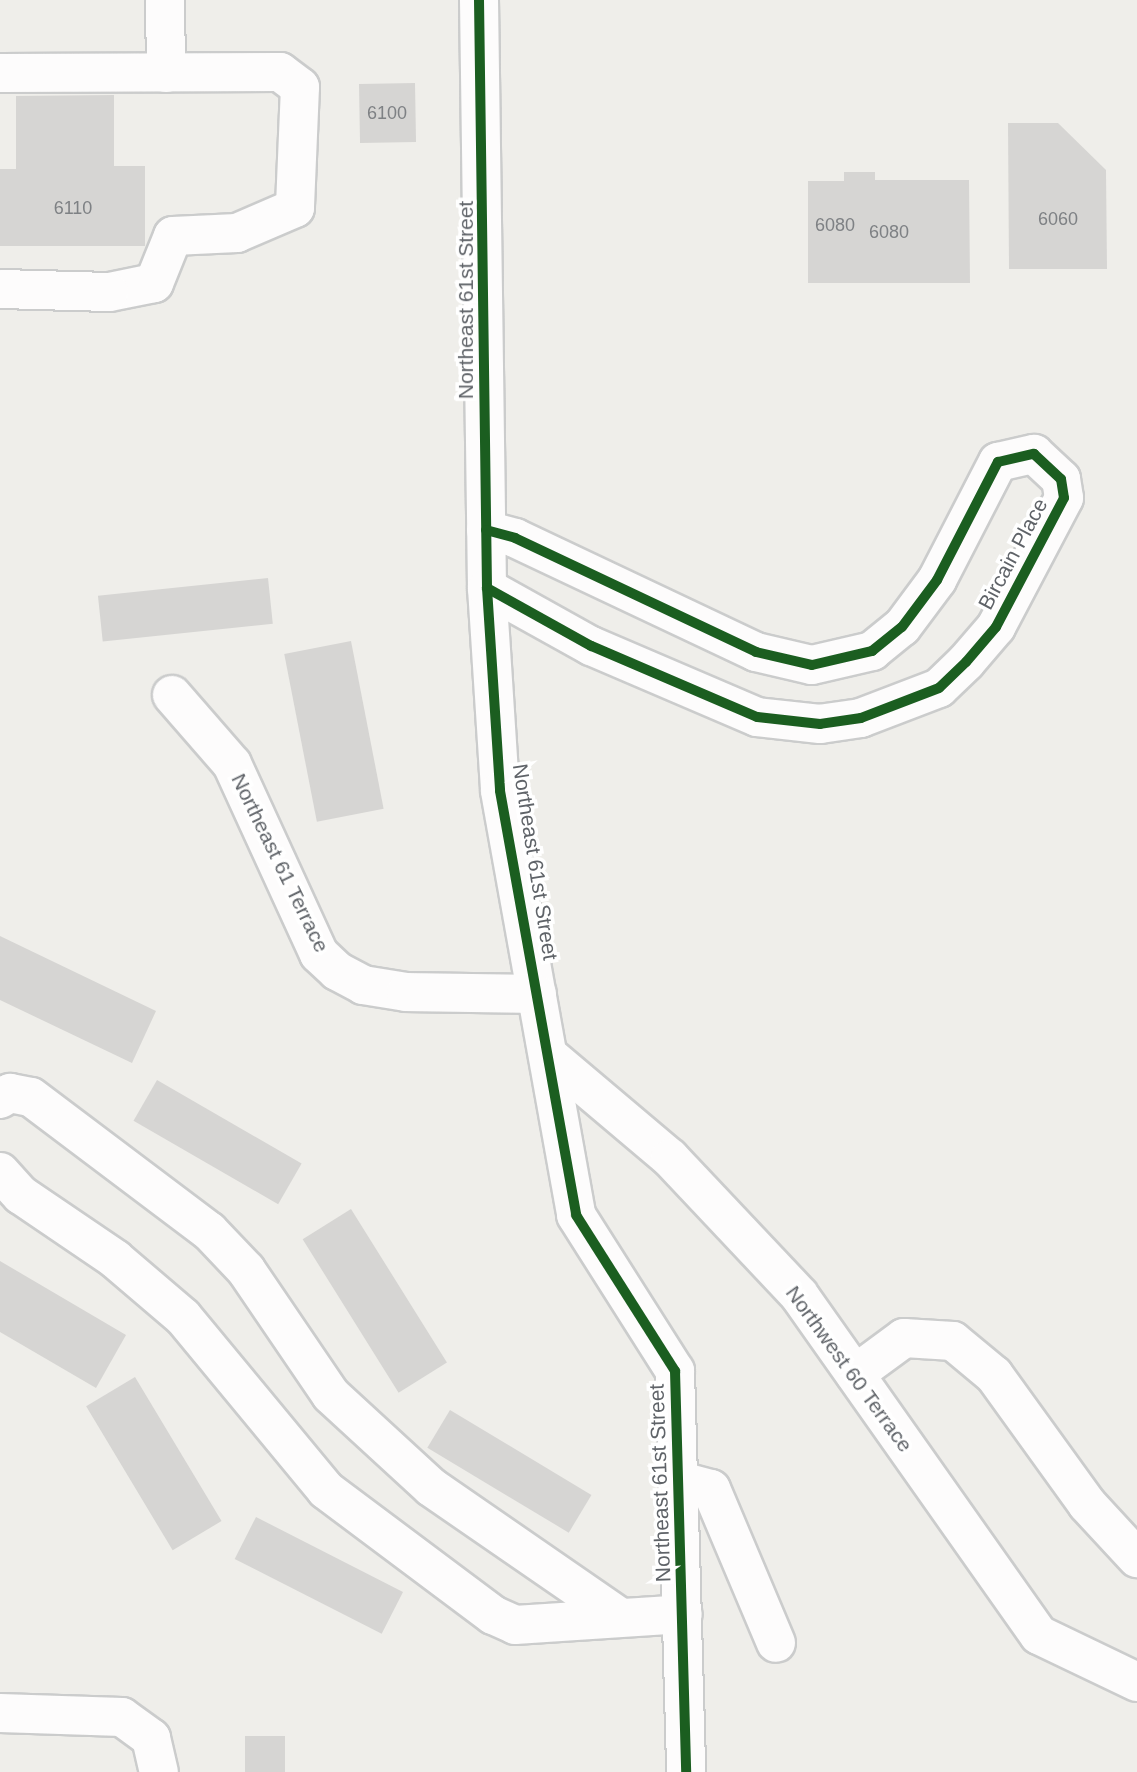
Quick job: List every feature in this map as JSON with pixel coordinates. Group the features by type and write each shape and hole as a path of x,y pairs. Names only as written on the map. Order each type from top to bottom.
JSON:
{"street":[{"path":"165,0 166,73"},
{"name":"Northeast 61st Street","path":"479,0 486,588 500,791 576,1215 675,1371 681,1481 686,1772"},
{"path":"0,73 280,72 300,87 295,208 237,233 173,236 154,283 109,292 0,289"},
{"name":"Bircain Place","path":"486,530 515,538 756,652 812,665 872,650 902,627 937,580 998,462 1034,454 1061,479 1064,498 996,627 966,662 939,688 861,718 820,724 757,717 591,646 486,588"},
{"name":"Northeast 61 Terrace","path":"172,695 232,764 319,954 337,971 363,985 406,992 537,994"},
{"name":"Northwest 60 Terrace","path":"548,1055 670,1158 799,1295 1039,1636 1137,1682"},
{"path":"0,1099 10,1093 31,1097 209,1231 246,1270 331,1395 432,1486 618,1616"},
{"path":"0,1172 20,1195 115,1259 183,1317 326,1490 494,1615 515,1625 618,1616 683,1614"},
{"path":"855,1374 904,1338 953,1340 994,1375 1087,1504 1137,1558"},
{"path":"681,1481 711,1489 776,1643"},
{"path":"0,1713 122,1717 140,1727 159,1756 159,1772"}],"building":[{"path":"415,83 416,142 360,143 359,84"},
{"path":"114,95 114,166 145,166 145,246 0,246 0,169 16,169 16,96"},
{"path":"1008,123 1058,123 1106,170 1107,269 1009,269"},
{"path":"844,172 875,172 875,180 969,180 970,283 808,283 808,181 844,181"},
{"path":"268,578 273,624 103,642 98,596"},
{"path":"351,641 384,809 317,822 284,654"},
{"path":"0,936 156,1011 132,1063 0,1000"},
{"path":"157,1080 302,1164 278,1204 134,1121"},
{"path":"351,1209 447,1362 399,1393 303,1239"},
{"path":"0,1261 126,1335 96,1388 0,1332"},
{"path":"135,1377 222,1521 173,1550 86,1406"},
{"path":"450,1410 591,1495 569,1533 427,1448"},
{"path":"256,1517 403,1592 382,1634 235,1559"},
{"path":"245,1736 285,1736 285,1772 245,1772"}],"cycle path":[{"path":"479,0 487,588 500,791 576,1215 675,1371 686,1772"},
{"path":"486,530 515,538 756,652 812,665 872,651 902,627 937,580 998,462 1034,454 1061,479 1064,498 996,627 966,662 939,688 861,718 820,724 757,717 591,646 487,588"}]}
